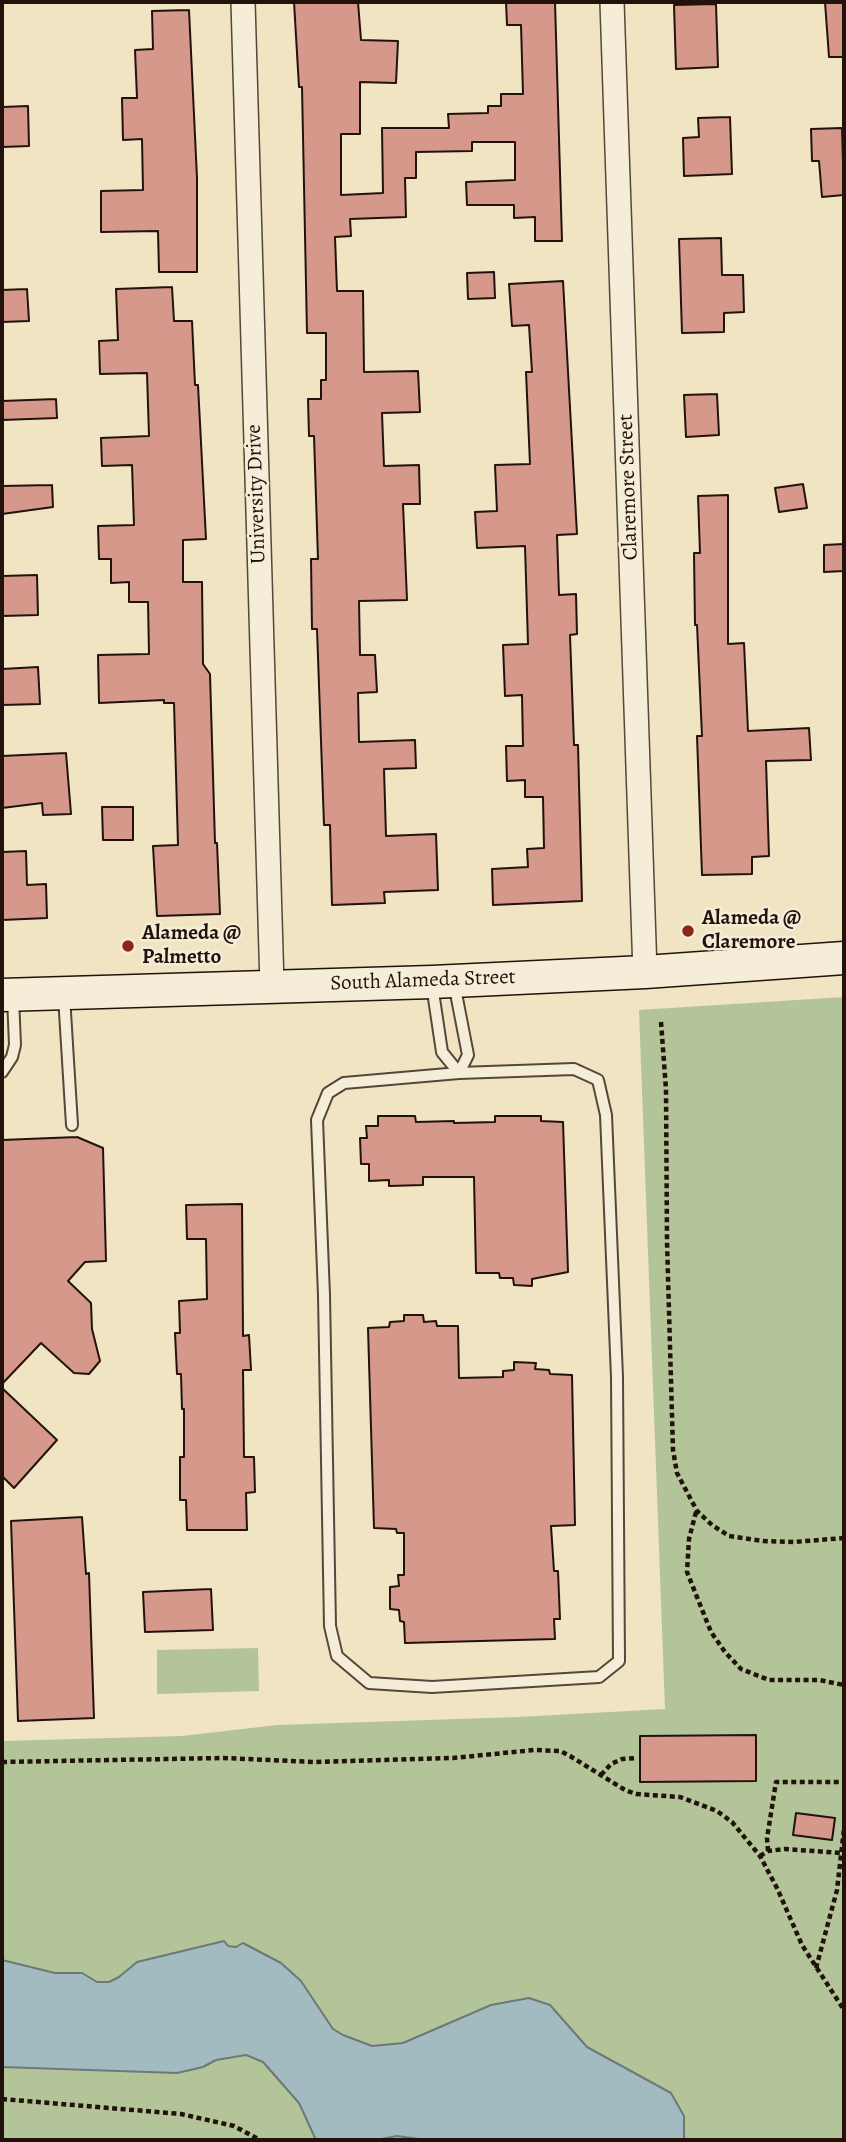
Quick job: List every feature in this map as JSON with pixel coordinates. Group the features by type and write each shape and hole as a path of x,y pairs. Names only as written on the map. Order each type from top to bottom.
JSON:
{"main road":[{"name":"South Alameda Street","path":"7,995 443,981 645,972 844,958"}],"street":[{"name":"University Drive","path":"243,2 272,986"},
{"name":"Claremore Street","path":"612,2 645,972"}],"lane":[{"path":"443,981 442,1052 459,1073"},
{"path":"443,981 468,1055 459,1073"},
{"path":"64,993 72,1125"},
{"path":"2,1072 12,1058 15,1045 7,995"},
{"path":"573,1069 598,1080 606,1115 617,1377 619,1647 619,1661 599,1677 432,1686 369,1683 337,1656 330,1626 324,1294 317,1120 328,1093 344,1083 459,1073 573,1069"}],"path":[{"path":"661,1021 666,1089 666,1204 673,1450 677,1473 697,1511 729,1536 794,1542 844,1538"},
{"path":"697,1511 689,1539 687,1572 710,1632 725,1652 741,1669 769,1680 818,1680 844,1685"},
{"path":"2,1762 223,1758 315,1762 453,1758 548,1750 570,1755 625,1790 636,1794 680,1797 717,1811 732,1822 760,1856 802,1945 844,2010"},
{"path":"601,1775 611,1764 622,1759 636,1758"},
{"path":"768,1851 767,1838 776,1782 844,1782"},
{"path":"816,1969 837,1891 844,1829"},
{"path":"760,1856 768,1851 785,1849 841,1853"},
{"path":"2,2099 181,2113 234,2126 260,2140"}],"green space":[{"path":"844,997 844,2140 2,2140 2,1741 182,1736 277,1725 665,1709 639,1010"},
{"path":"258,1648 259,1691 157,1694 157,1650"}],"water":[{"path":"224,1941 228,1946 236,1947 243,1943 281,1963 301,1981 333,2029 372,2046 403,2043 491,2005 529,1998 550,2005 587,2047 671,2093 684,2116 684,2140 426,2140 397,2136 376,2140 316,2140 299,2103 263,2062 246,2055 216,2060 203,2067 177,2073 2,2067 2,1960 55,1973 82,1973 97,1982 109,1982 137,1962"}],"building":[{"path":"294,2 358,2 361,40 398,41 396,83 360,82 360,134 341,134 341,195 383,193 382,128 449,128 448,114 488,113 488,106 501,106 501,94 523,94 521,25 507,25 506,2 555,2 562,241 535,241 535,217 514,218 514,205 467,205 466,182 515,180 515,142 472,142 472,151 416,152 416,178 405,178 406,217 350,219 351,236 335,237 337,291 363,291 364,372 418,371 420,412 382,413 384,466 419,465 420,504 403,504 407,600 359,601 360,655 375,655 377,692 358,693 359,742 415,740 416,768 384,769 386,836 436,834 438,890 384,892 385,903 332,905 330,825 324,825 317,629 312,629 311,559 318,559 314,436 309,436 308,399 321,399 321,380 326,380 326,333 307,333 302,87 299,87"},
{"path":"825,2 844,2 844,57 829,57"},
{"path":"716,4 718,67 676,69 674,5"},
{"path":"189,10 197,178 197,272 159,272 158,231 101,232 101,191 143,190 142,139 123,140 122,98 137,98 135,50 153,49 152,11"},
{"path":"28,106 29,146 2,147 2,107"},
{"path":"730,117 732,174 684,176 683,138 699,137 698,118"},
{"path":"842,128 844,195 822,197 819,161 812,161 811,129"},
{"path":"721,238 722,275 743,275 744,312 724,313 724,332 682,333 679,239"},
{"path":"494,272 495,298 468,299 467,273"},
{"path":"563,281 577,534 557,535 559,595 576,594 577,634 570,635 574,745 578,745 582,901 493,905 492,869 528,867 527,849 544,848 543,797 525,797 525,780 507,781 506,746 523,746 522,695 505,696 503,645 528,644 525,546 477,548 475,512 497,511 495,465 530,464 526,372 532,372 529,325 512,326 509,284"},
{"path":"172,287 174,321 192,321 195,385 198,385 206,539 183,540 183,582 202,582 203,664 210,674 220,914 157,916 153,846 178,845 174,703 164,703 164,700 99,703 98,655 149,654 148,602 129,602 129,582 111,583 111,559 99,559 98,526 134,525 132,465 102,466 101,438 149,436 147,373 100,374 99,341 118,340 116,289"},
{"path":"27,289 29,321 2,322 2,290"},
{"path":"717,394 719,435 686,437 684,395"},
{"path":"56,399 57,418 2,420 2,401"},
{"path":"803,484 807,508 779,512 775,488"},
{"path":"52,485 53,507 2,514 2,486"},
{"path":"728,495 728,644 744,643 748,731 809,728 811,760 766,761 769,856 752,857 752,874 702,875 697,736 702,736 695,625 694,553 700,553 698,496"},
{"path":"844,544 844,571 824,572 824,545"},
{"path":"37,575 38,615 2,616 2,576"},
{"path":"38,667 40,704 2,705 2,669"},
{"path":"66,753 71,814 43,815 42,803 2,808 2,756"},
{"path":"102,807 133,807 133,840 103,840"},
{"path":"26,851 27,885 46,884 47,918 2,920 2,852"},
{"path":"378,1116 415,1116 416,1122 454,1123 495,1122 495,1116 541,1116 541,1121 563,1122 568,1272 532,1279 532,1286 514,1285 513,1278 500,1278 499,1273 476,1273 474,1177 423,1177 423,1185 389,1186 389,1180 369,1181 369,1164 361,1164 360,1138 367,1138 366,1126 378,1126"},
{"path":"77,1137 103,1148 106,1261 85,1262 68,1281 91,1303 92,1329 100,1361 89,1374 74,1373 41,1343 2,1384 2,1140"},
{"path":"242,1204 243,1336 249,1335 251,1370 243,1370 244,1457 254,1457 255,1492 246,1493 247,1530 187,1530 186,1500 180,1500 180,1457 184,1457 184,1409 181,1374 177,1374 175,1333 180,1333 179,1301 207,1299 206,1239 187,1239 186,1205"},
{"path":"404,1315 423,1315 424,1322 436,1321 437,1326 458,1326 459,1378 503,1377 503,1371 514,1370 514,1362 536,1363 535,1369 549,1370 550,1374 572,1375 575,1525 551,1526 554,1571 558,1571 560,1619 554,1619 555,1639 405,1643 404,1622 400,1621 399,1610 390,1609 390,1587 399,1586 398,1575 404,1575 404,1533 397,1533 396,1529 374,1528 368,1328 389,1327 390,1322 404,1321"},
{"path":"2,1388 57,1440 14,1488 2,1476"},
{"path":"82,1517 86,1574 89,1573 94,1718 18,1721 11,1521"},
{"path":"211,1589 213,1630 145,1632 143,1592"},
{"path":"756,1735 756,1781 640,1782 640,1736"},
{"path":"796,1813 835,1818 832,1840 793,1835"}],"place":[{"name":"Alameda @ Claremore","path":"688,931"},
{"name":"Alameda @ Palmetto","path":"128,946"}]}
